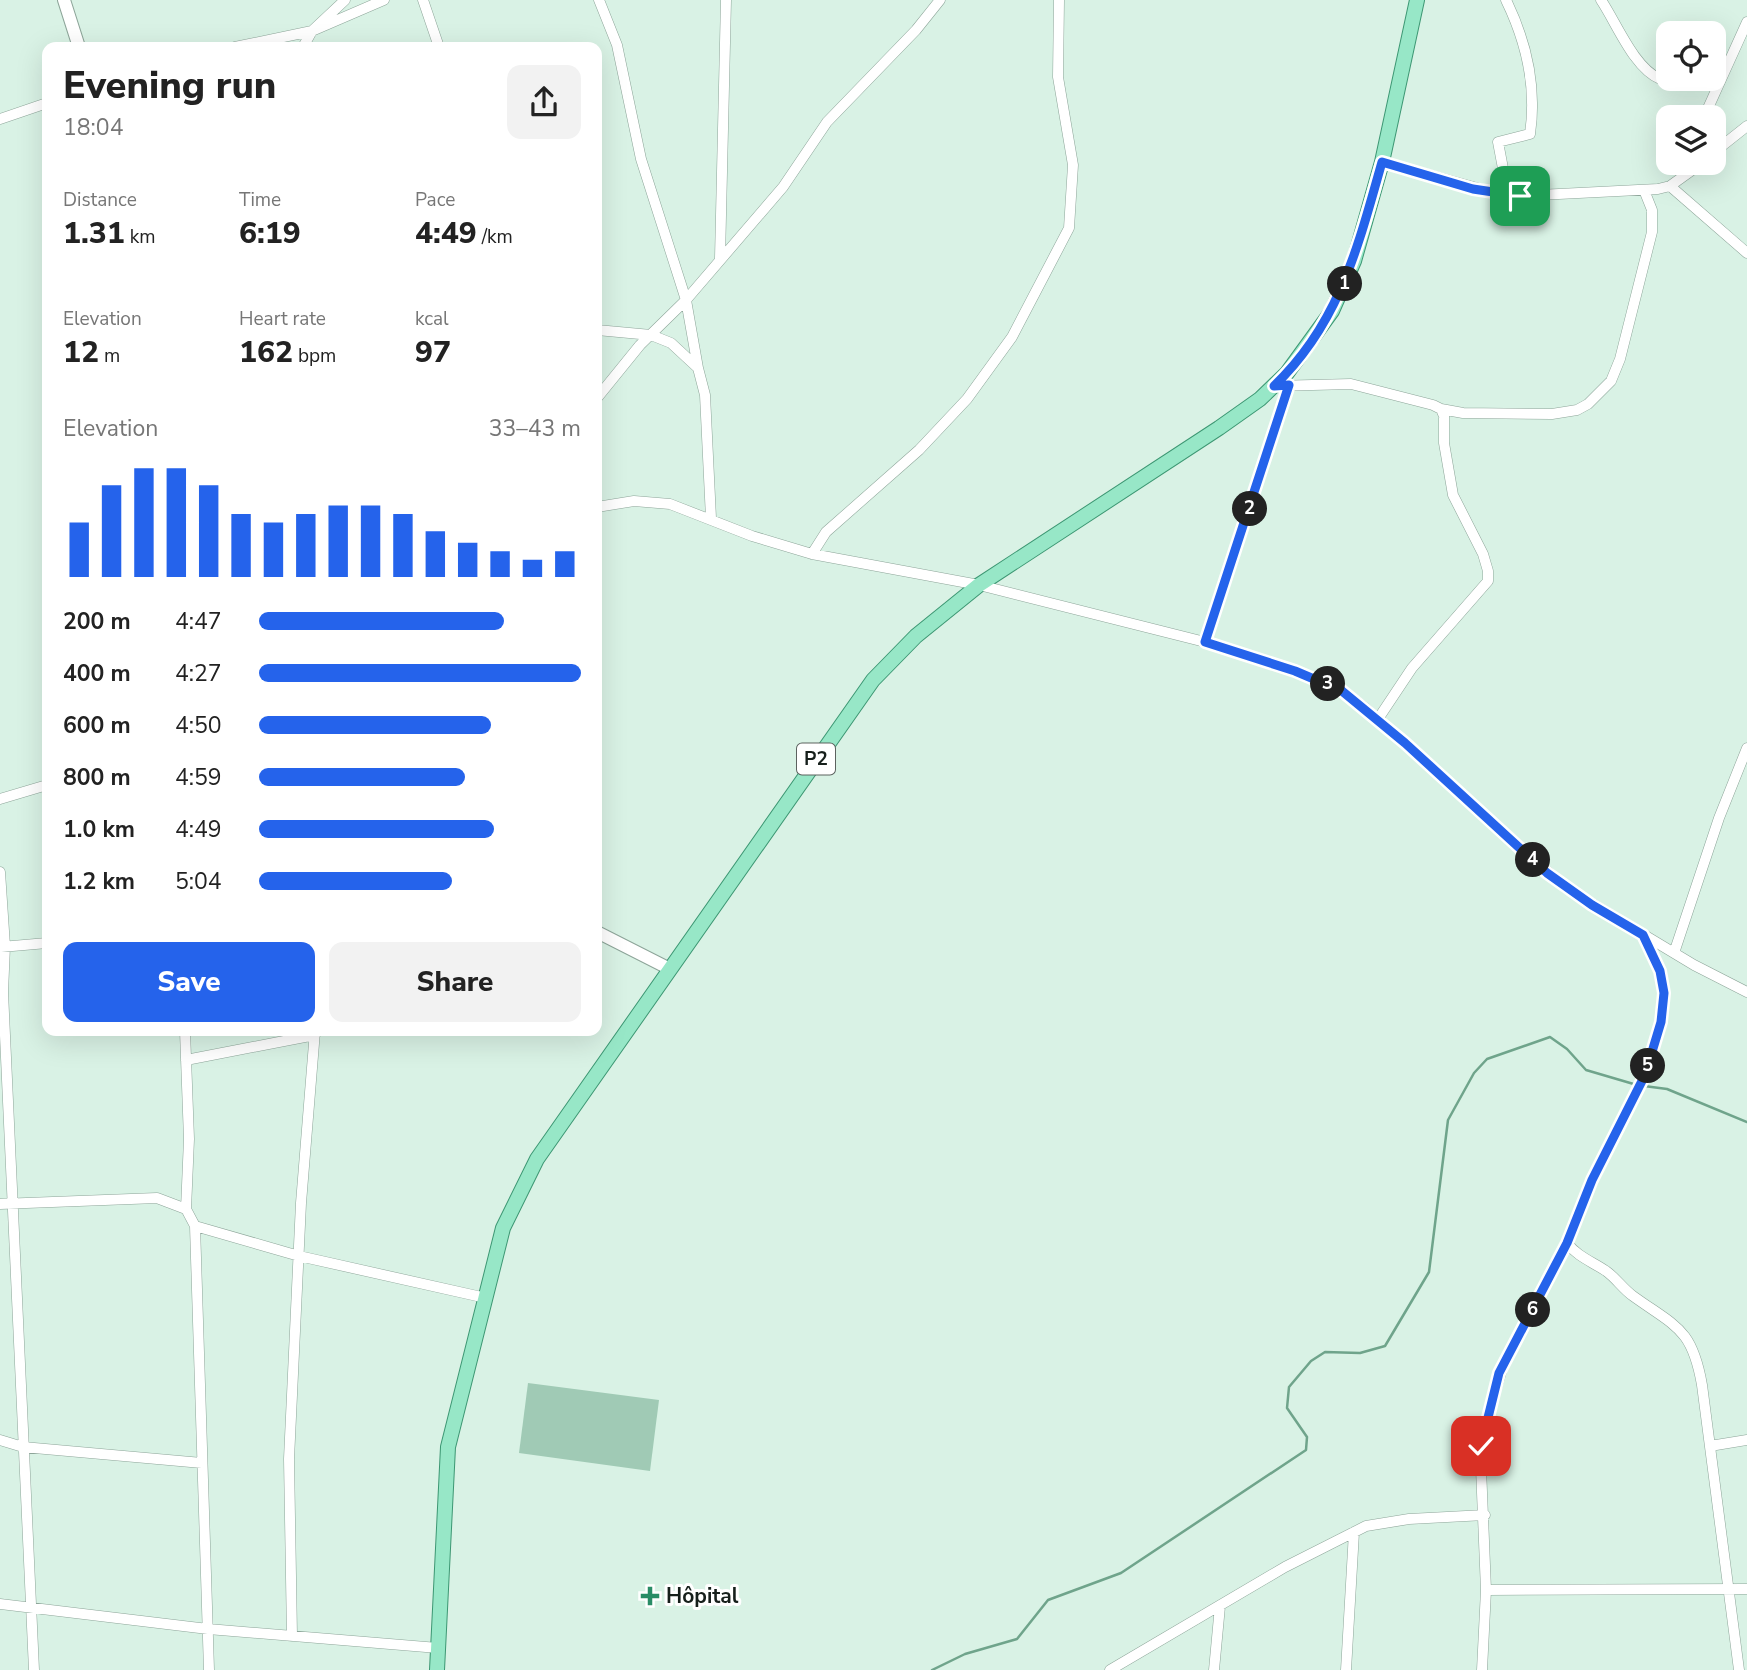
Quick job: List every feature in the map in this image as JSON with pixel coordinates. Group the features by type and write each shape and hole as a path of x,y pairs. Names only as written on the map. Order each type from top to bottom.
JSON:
{"main road":[{"path":"65,0 78,42"},
{"name":"P2","path":"438,1670 448,1447 503,1228 522,1185 544,1147 873,680 916,636 978,585 1219,428 1287,373 1338,299 1354,261 1382,162 1417,0"},
{"path":"602,935 668,968"}],"street":[{"path":"306,42 312,31 345,0"},
{"path":"259,42 312,31 384,0"},
{"path":"423,0 437,42"},
{"path":"599,0 617,45 638,149 686,300 706,408 711,518"},
{"path":"720,258 726,0"},
{"path":"602,392 651,335 686,300 782,187 827,122 916,30 940,0"},
{"path":"812,554 833,524 919,450 967,399 1012,337 1069,228 1073,165 1058,77 1059,0"},
{"path":"1504,195 1498,142 1530,134 1533,83 1520,31 1506,0"},
{"path":"1601,0 1638,61 1650,75 1656,77"},
{"path":"1709,105 1747,22"},
{"path":"0,119 42,105"},
{"path":"1726,143 1747,126"},
{"path":"1382,162 1473,189 1504,195 1644,190 1670,186 1682,175"},
{"path":"1670,186 1747,253"},
{"path":"1274,386 1352,384 1464,413 1552,414 1577,410 1611,381 1620,359 1652,232 1652,210 1644,190"},
{"path":"602,330 651,335 671,343 698,368"},
{"path":"1205,642 1289,385"},
{"path":"1378,719 1412,668 1488,581 1483,554 1453,495 1441,409"},
{"path":"602,506 634,501 656,502 711,518 752,536 812,554 978,585 1205,642 1320,680 1342,691 1378,719 1547,873 1592,905 1747,992"},
{"path":"1674,953 1719,818 1747,748"},
{"path":"0,799 42,786"},
{"path":"0,872 1,993 14,1204 34,1670"},
{"path":"1482,1670 1486,1590 1481,1446 1494,1387 1567,1243 1592,1180 1645,1075 1661,1022 1664,993 1660,971 1643,935"},
{"path":"2,947 42,943"},
{"path":"185,1036 189,1139 186,1209 195,1226 209,1670"},
{"path":"186,1060 301,1036"},
{"path":"292,1636 289,1459 299,1256 315,1036"},
{"path":"0,1204 157,1198 186,1209"},
{"path":"195,1226 299,1256 486,1298"},
{"path":"1567,1243 1576,1255 1610,1274 1628,1292 1654,1308 1688,1338 1699,1367 1739,1670"},
{"path":"0,1440 23,1447 202,1463"},
{"path":"1710,1446 1747,1440"},
{"path":"1110,1670 1285,1567 1354,1532 1374,1524 1399,1520 1485,1515"},
{"path":"1346,1670 1354,1532"},
{"path":"1486,1590 1747,1589"},
{"path":"0,1604 208,1629 438,1648"},
{"path":"1214,1670 1220,1606"}],"green space":[{"path":"528,1383 659,1400 650,1471 519,1453"}],"waterway":[{"path":"932,1670 965,1654 1017,1639 1048,1600 1121,1573 1306,1450 1307,1437 1287,1408 1289,1387 1311,1361 1325,1352 1360,1353 1385,1346 1429,1272 1448,1120 1474,1073 1487,1059 1550,1037 1567,1049 1586,1070 1637,1085"},
{"path":"1644,1086 1667,1089 1747,1122"}],"place":[{"name":"Hôpital","path":"650,1596"}],"route":[{"path":"1481,1446 1499,1373 1567,1243 1592,1180 1645,1075 1661,1022 1664,993 1660,971 1643,935 1592,905 1547,873 1405,743 1342,691 1295,671 1205,642 1289,385 1274,386 1287,373 1332,310 1343,288 1354,261 1382,162 1473,189 1520,196"}]}
